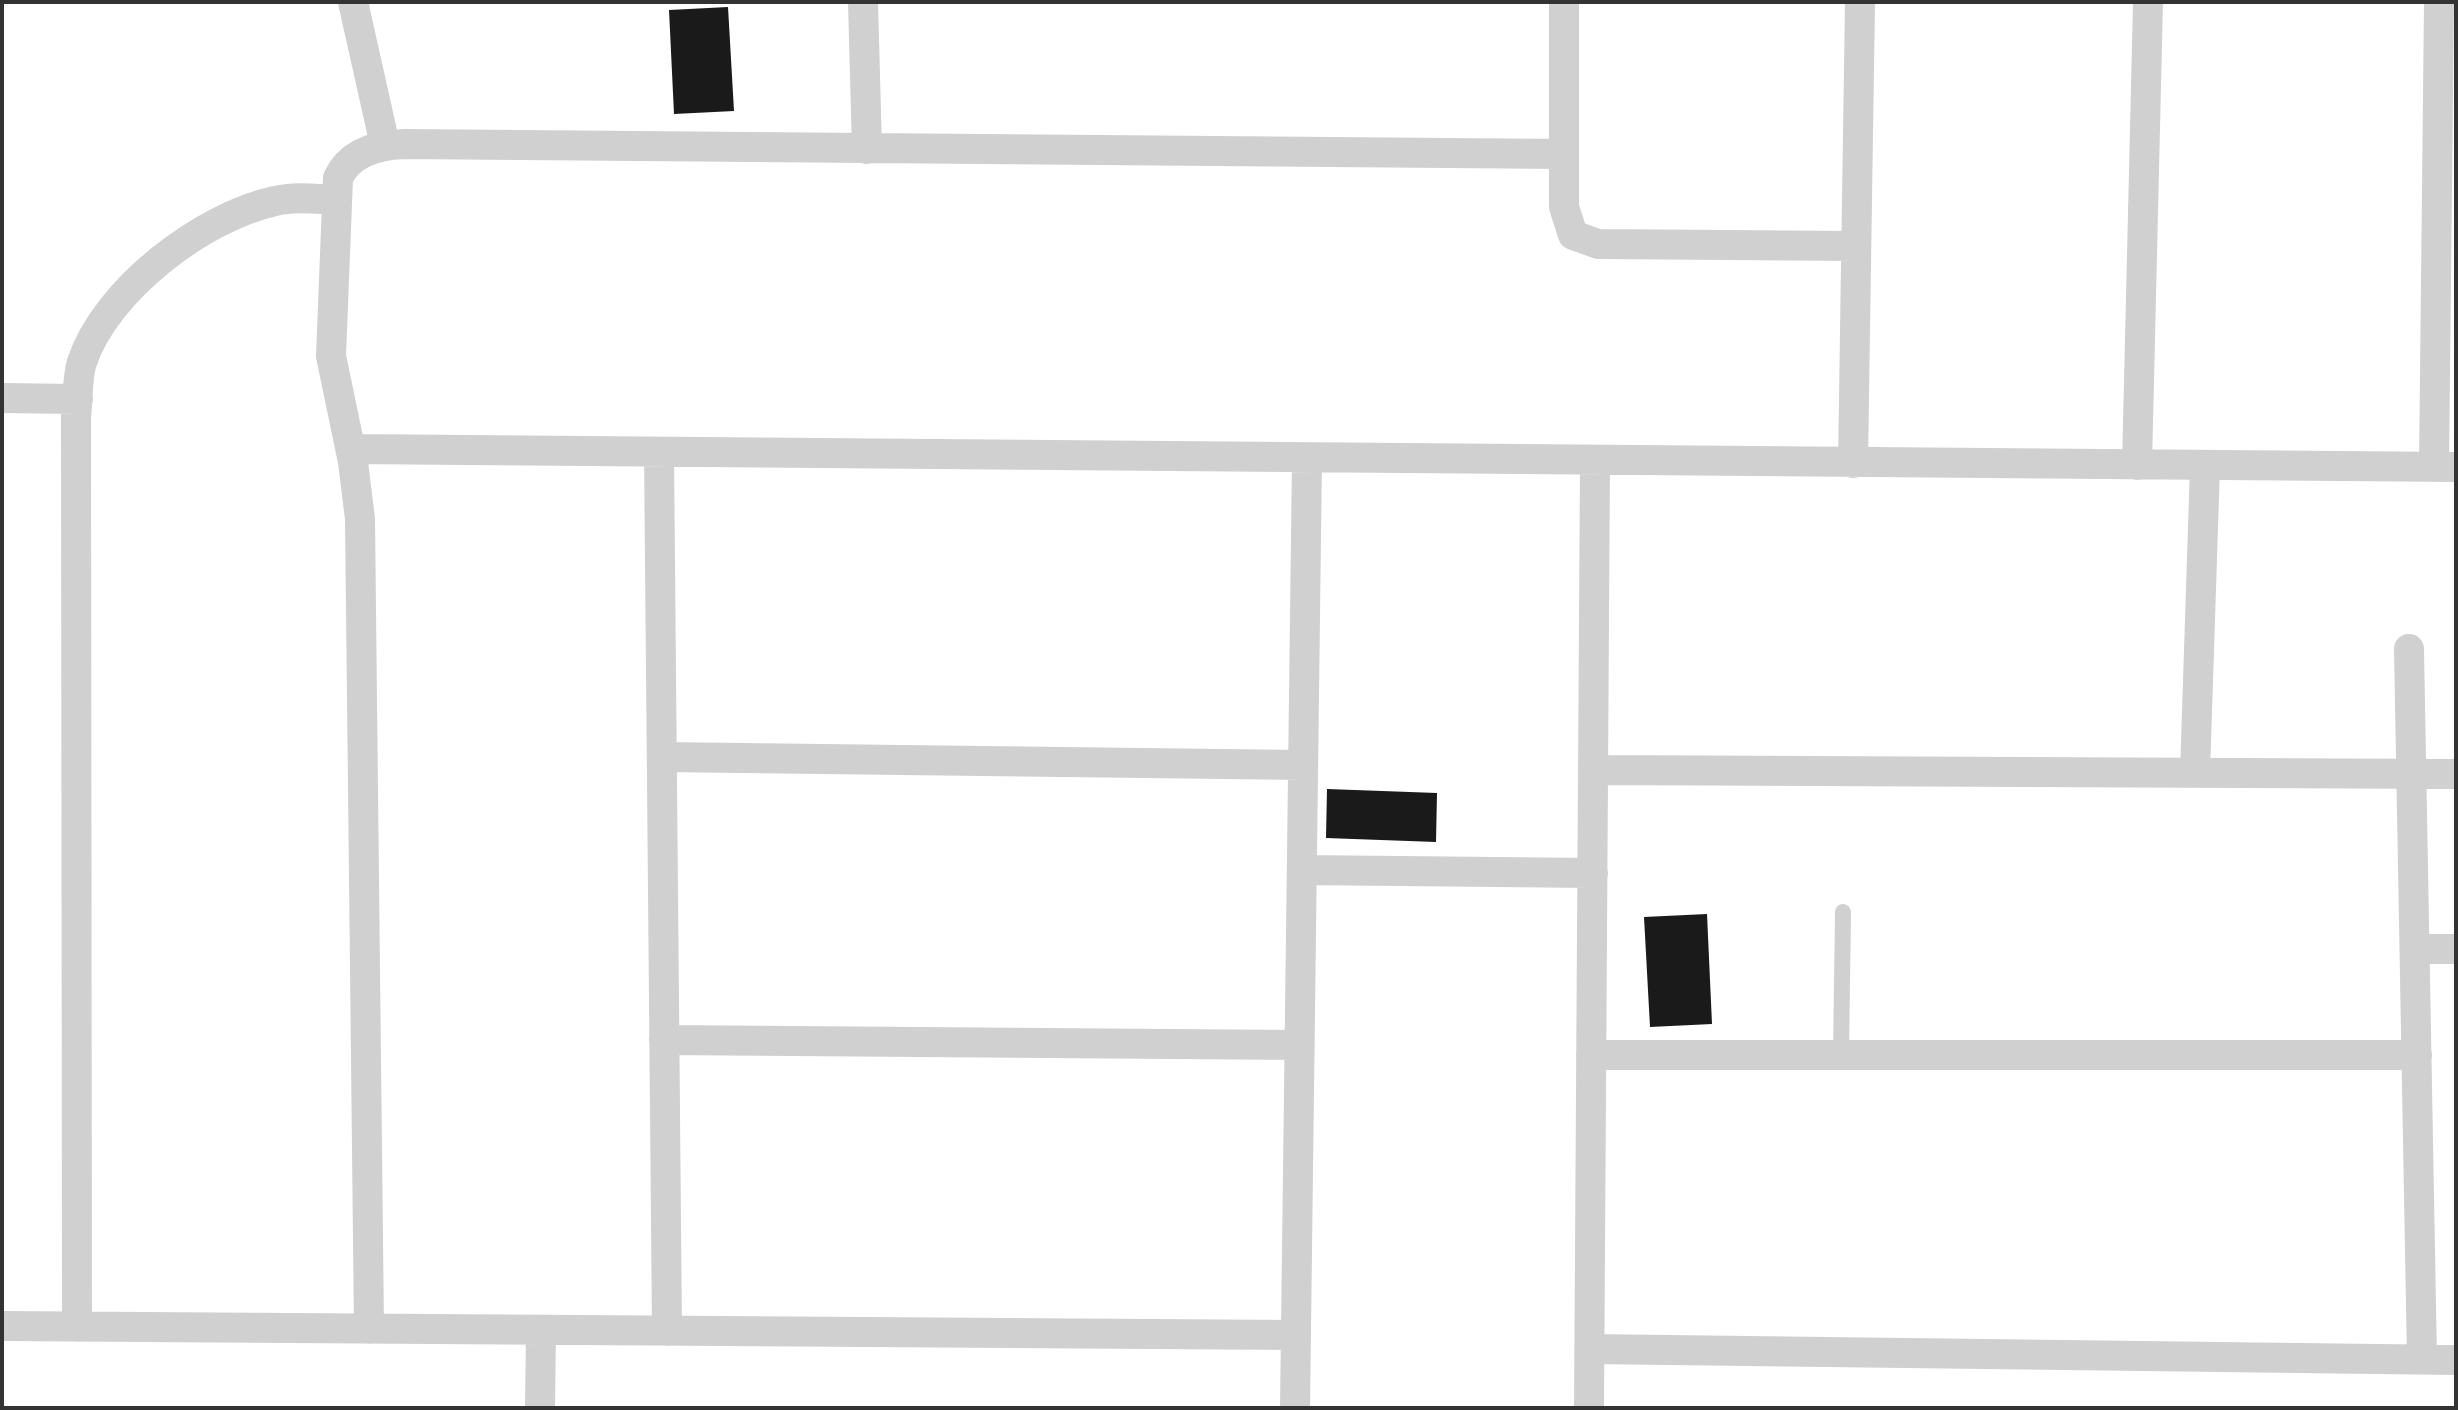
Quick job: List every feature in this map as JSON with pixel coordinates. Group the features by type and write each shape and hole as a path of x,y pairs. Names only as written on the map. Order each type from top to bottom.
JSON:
{"street":[{"path":"353,2 385,145"},
{"path":"863,2 867,149"},
{"path":"1564,2 1566,222 1578,239 1598,244 1856,246"},
{"path":"1853,463 1860,2"},
{"path":"2137,465 2148,2"},
{"path":"351,449 2445,467 2439,2"},
{"path":"369,1329 360,519 351,449 331,356 337,200 342,169 354,158 385,145 1563,154"},
{"path":"77,1327 78,399 82,363 100,323 131,285 180,247 231,218 276,200 337,200"},
{"path":"2,398 78,399"},
{"path":"659,452 667,1331"},
{"path":"1295,1408 1307,458"},
{"path":"1589,1408 1595,461"},
{"path":"2195,773 2205,466"},
{"path":"2409,649 2422,1359"},
{"path":"662,757 1303,765"},
{"path":"1594,770 2456,774"},
{"path":"1302,870 1593,873"},
{"path":"2415,949 2456,949"},
{"path":"664,1040 1299,1045"},
{"path":"1591,1055 2417,1055"},
{"path":"2,1326 1296,1335"},
{"path":"540,1408 541,1330"},
{"path":"1590,1349 2456,1360"}],"lane":[{"path":"1841,1055 1843,912"}],"building":[{"path":"728,7 734,111 674,114 669,10"},
{"path":"1327,789 1437,793 1436,842 1326,838"},
{"path":"1707,914 1712,1024 1650,1027 1644,917"}]}
